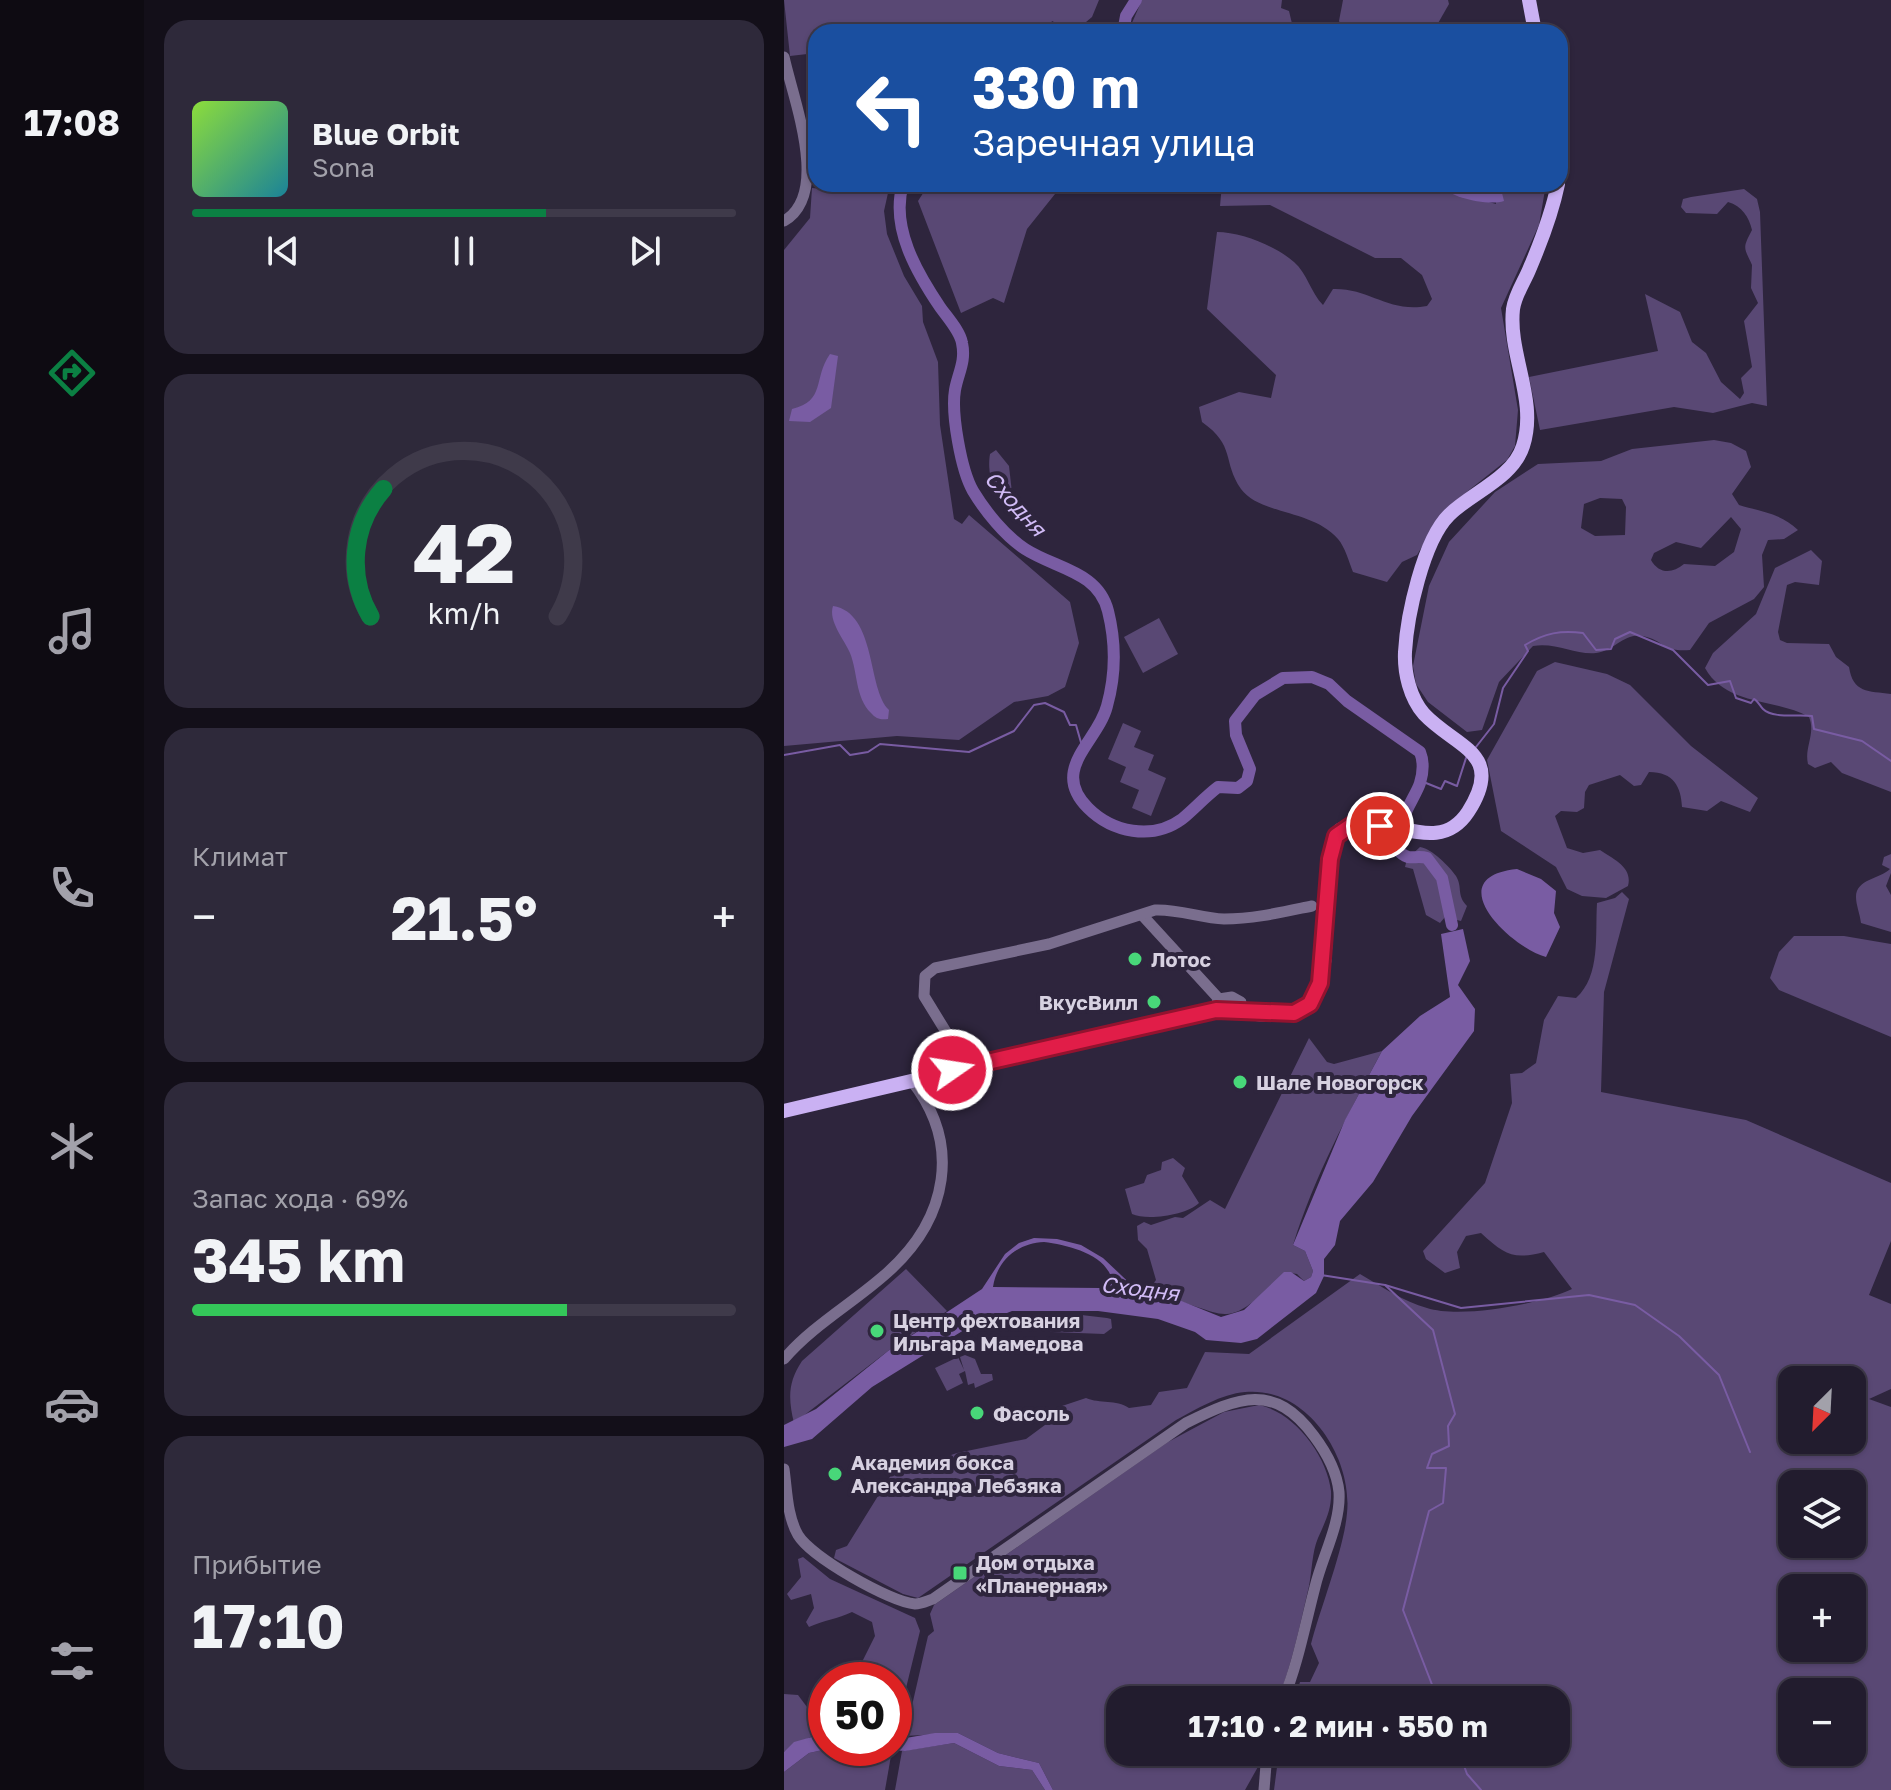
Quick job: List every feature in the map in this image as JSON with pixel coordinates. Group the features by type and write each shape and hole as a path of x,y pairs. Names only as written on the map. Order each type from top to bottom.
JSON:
{"main road":[{"path":"1529,0 1534,24"},
{"path":"784,1111 1217,1004 1241,1011 1294,1013 1315,998 1321,975 1332,846 1340,830 1347,826 1380,826 1436,834 1453,829 1467,813 1480,787 1481,769 1475,754 1420,708 1406,675 1405,646 1426,557 1439,528 1449,515 1507,469 1523,448 1528,420 1513,312 1544,233 1556,192"}],"street":[{"path":"784,57 807,159 805,197 797,212 784,221"},
{"path":"967,1066 924,996 923,983 929,971 952,962 1049,944 1155,910 1173,909 1222,919 1258,917 1312,906"},
{"path":"1143,916 1217,1004"},
{"path":"784,1359 888,1272 925,1224 940,1187 944,1150 928,1102 911,1080"},
{"path":"784,1469 793,1523 806,1545 828,1562 887,1593 918,1604 933,1599 1186,1423 1232,1402 1273,1400 1288,1408 1316,1439 1335,1474 1339,1493 1334,1528 1287,1686"},
{"path":"1264,1790 1266,1766"}],"shaded area":[{"path":"784,0 1099,0 1092,17 1084,24 1058,24 1052,21 1051,24 808,24 808,54 790,56"},
{"path":"1142,0 1282,0 1281,8 1289,11 1292,24 1132,24"},
{"path":"1343,0 1448,0 1449,4 1438,24 1340,24"},
{"path":"1744,189 1757,199 1760,212 1767,406 1752,403 1713,413 1674,407 1540,430 1529,377 1658,351 1645,294 1680,312 1692,342 1706,353 1721,382 1740,399 1744,393 1741,378 1752,367 1744,321 1758,303 1751,288 1752,265 1745,248 1751,225 1741,209 1728,202 1717,214 1686,213 1681,207 1683,199"},
{"path":"812,192 888,192 884,211 887,234 904,276 922,306 923,322 938,362 940,425 954,519 962,524 969,515 1070,602 1079,643 1065,687 1048,696 1014,702 959,740 897,736 784,746 784,250 810,218"},
{"path":"924,192 1057,192 1027,229 1004,303 993,298 961,313 918,201"},
{"path":"1221,192 1454,192 1496,204 1495,192 1545,192 1539,225 1501,308 1518,410 1515,446 1507,460 1444,510 1417,555 1402,562 1387,582 1353,572 1345,550 1327,529 1261,504 1241,489 1224,446 1202,422 1199,407 1239,392 1271,398 1276,375 1207,309 1217,232 1247,237 1287,256 1306,277 1323,305 1333,289 1358,292 1401,306 1427,306 1432,299 1422,275 1401,258 1375,258 1270,205 1220,206"},
{"path":"1501,192 1504,201 1469,200 1451,193"},
{"path":"830,354 838,356 831,408 810,422 789,421 792,409 803,405 814,394"},
{"path":"1714,440 1731,443 1746,451 1751,467 1732,494 1739,505 1777,516 1798,530 1784,539 1768,540 1762,555 1764,587 1754,599 1709,623 1690,650 1668,648 1643,636 1625,639 1596,653 1533,646 1499,682 1482,730 1467,732 1428,702 1416,684 1413,666 1429,586 1449,542 1495,492 1538,464 1601,461 1632,449","holes":["1600,498 1622,499 1626,507 1625,535 1595,536 1581,528 1584,504","1731,517 1741,529 1734,552 1715,566 1684,564 1666,571 1651,560 1654,553 1676,542 1701,548"]},
{"path":"996,450 1009,466 1013,502 1008,505 994,489 990,475 990,454"},
{"path":"1811,550 1822,561 1819,585 1795,582 1787,585 1778,632 1780,640 1787,643 1829,644 1836,657 1849,667 1858,686 1891,694 1891,792 1842,773 1831,762 1815,768 1808,764 1809,717 1725,689 1705,668 1713,653 1756,614 1775,568"},
{"path":"833,606 847,612 864,636 877,686 889,710 888,719 875,717 862,700 853,661 833,618"},
{"path":"1159,618 1178,654 1143,673 1124,637"},
{"path":"1555,662 1607,674 1630,685 1691,746 1758,798 1750,812 1721,801 1707,811 1682,807 1678,787 1670,778 1658,773 1649,772 1641,785 1634,786 1620,775 1589,785 1585,792 1584,808 1577,812 1561,811 1555,816 1567,848 1583,853 1600,850 1625,869 1628,886 1606,898 1582,896 1567,889 1556,867 1501,831 1487,760 1537,671"},
{"path":"1123,723 1141,731 1134,747 1154,755 1148,770 1166,778 1151,816 1132,808 1139,790 1120,782 1126,767 1108,759"},
{"path":"1420,847 1435,854 1456,876 1467,906 1461,921 1445,917 1440,923 1426,915 1413,869 1405,867 1407,859"},
{"path":"1891,854 1891,873 1886,886 1891,895 1891,932 1861,923 1856,897 1860,886 1890,869 1882,865 1884,857"},
{"path":"1517,869 1541,879 1556,891 1554,913 1560,927 1546,957 1514,940 1488,912 1482,897 1483,885 1494,875"},
{"path":"1622,892 1629,899 1604,992 1601,1092 1746,1120 1891,1183 1891,1241 1869,1295 1891,1304 1891,1389 1869,1399 1891,1407 1891,1790 1274,1790 1277,1766 1570,1766 1570,1686 1299,1686 1300,1682 1310,1682 1319,1663 1311,1644 1342,1543 1347,1492 1334,1449 1322,1430 1306,1413 1288,1401 1267,1393 1245,1392 1227,1396 1176,1420 918,1598 903,1594 834,1558 836,1550 847,1546 891,1475 957,1453 1026,1439 1049,1422 1062,1406 1086,1398 1119,1403 1129,1408 1151,1405 1159,1392 1187,1388 1205,1352 1249,1354 1360,1274 1410,1302 1442,1311 1501,1308 1541,1300 1572,1289 1544,1252 1524,1256 1510,1254 1481,1233 1466,1236 1457,1252 1460,1268 1445,1273 1426,1259 1423,1251 1485,1183 1512,1103 1510,1074 1522,1073 1536,1063 1544,1020 1558,996 1576,998 1590,978 1595,954 1597,903 1615,898"},
{"path":"1463,929 1470,961 1458,985 1475,1009 1474,1031 1412,1116 1373,1182 1340,1221 1335,1245 1324,1259 1324,1276 1316,1293 1257,1339 1241,1343 1206,1340 1195,1332 1158,1319 1098,1311 1012,1311 964,1330 872,1387 812,1439 784,1447 784,1425 816,1409 888,1351 982,1289 1005,1254 1019,1243 1034,1238 1081,1245 1103,1258 1139,1292 1179,1300 1221,1317 1244,1310 1284,1272 1291,1272 1304,1281 1311,1277 1313,1271 1305,1251 1293,1245 1345,1120 1382,1051 1420,1016 1450,997 1441,934","holes":["1044,1242 1074,1248 1094,1257 1112,1280 1100,1288 993,1287 999,1269 1010,1255 1026,1246"]},
{"path":"1794,936 1844,936 1891,944 1891,1037 1779,990 1770,978 1779,952"},
{"path":"1309,1038 1327,1062 1334,1064 1382,1051 1321,1170 1293,1245 1305,1251 1313,1271 1311,1277 1304,1281 1297,1274 1285,1272 1247,1306 1223,1314 1152,1295 1150,1288 1156,1280 1147,1249 1138,1240 1137,1226 1144,1222 1151,1225 1175,1217 1183,1218 1210,1200 1225,1209"},
{"path":"1173,1158 1185,1168 1182,1176 1199,1203 1186,1211 1167,1216 1132,1214 1125,1189 1144,1183 1147,1175 1161,1170 1162,1162"},
{"name":"Центр фехтования Ильгара Мамедова","path":"906,1269 947,1311 888,1351 794,1423 790,1390 802,1361"},
{"path":"1073,1314 1111,1319 1112,1328 1104,1334 1052,1332 1040,1327 1049,1319"},
{"path":"965,1355 975,1359 981,1374 992,1374 993,1380 975,1388 974,1383 968,1385 965,1371 959,1374 963,1383 947,1391 935,1368 958,1357 964,1370 960,1357"},
{"path":"1259,1405 1284,1416 1316,1450 1331,1491 1329,1510 1314,1549 1309,1586 1282,1686 1106,1686 1106,1766 1258,1766 1245,1790 1053,1790 1039,1763 998,1753 958,1733 912,1736 912,1706 928,1636 934,1631 930,1614 934,1605 1168,1442 1224,1412"},
{"path":"803,1557 830,1579 915,1618 920,1631 912,1664 862,1662 875,1636 872,1622 852,1612 809,1627 806,1622 814,1608 811,1594 791,1600 787,1594 801,1577 798,1559"},
{"path":"784,1694 798,1695 808,1708 808,1738 784,1752"},
{"path":"958,1733 998,1753 1039,1763 1053,1790 1045,1790 1032,1770 999,1766 954,1743 912,1750 912,1737"},
{"path":"808,1738 808,1754 784,1772 784,1752 794,1742"},
{"path":"954,1743 999,1766 1032,1770 1045,1790 895,1790 899,1766 912,1766 912,1749"},
{"path":"808,1754 808,1766 889,1766 885,1790 784,1790 784,1772"}],"waterway":[{"name":"Сходня","path":"1124,24 1136,0"},
{"name":"Сходня","path":"902,192 900,217 908,249 923,279 961,338 963,356 955,390 954,413 961,456 973,491 989,515 1010,537 1037,556 1086,579 1103,598 1108,611 1114,647 1112,682 1102,719 1074,768 1073,781 1077,794 1098,816 1120,828 1145,832 1170,826 1218,787 1238,788 1247,781 1250,769 1236,735 1235,721 1255,695 1283,678 1312,677 1329,684 1347,701 1420,752 1423,764 1421,779 1401,822 1397,843 1400,852 1408,857 1427,858 1442,878 1452,925"},
{"path":"1476,747 1494,724 1503,688 1528,651 1525,645 1546,635 1575,632 1583,633 1596,650 1611,649 1615,639 1630,632 1673,650 1708,685 1730,681 1736,698 1751,703 1754,699 1773,714 1812,716 1814,729 1862,741 1891,761"},
{"path":"784,755 840,745 850,755 868,752 880,744 969,752 1014,731 1034,705 1045,703 1064,712 1070,725 1076,725 1082,746"},
{"path":"1421,781 1441,789 1445,781 1457,786 1466,758"},
{"path":"1321,1275 1385,1285 1433,1330 1455,1414 1448,1426 1449,1446 1432,1454 1427,1468 1446,1468 1443,1503 1429,1511 1403,1610 1433,1686"},
{"path":"1385,1285 1461,1308 1589,1295 1635,1305 1679,1336 1719,1375 1750,1452"},
{"path":"1464,1766 1481,1790"}],"place":[{"name":"Лотос","path":"1135,959"},
{"name":"ВкусВилл","path":"1154,1002"},
{"name":"Шале Новогорск","path":"1240,1082"},
{"name":"Центр фехтования Ильгара Мамедова","path":"877,1331"},
{"name":"Фасоль","path":"977,1413"},
{"name":"Академия бокса Александра Лебзяка","path":"835,1474"},
{"name":"Дом отдыха «Планерная»","path":"960,1573"}],"route":[{"path":"952,1070 1216,1010 1269,1014 1302,1010 1315,998 1320,983 1330,859 1336,836 1340,830 1355,823 1380,826"}]}
